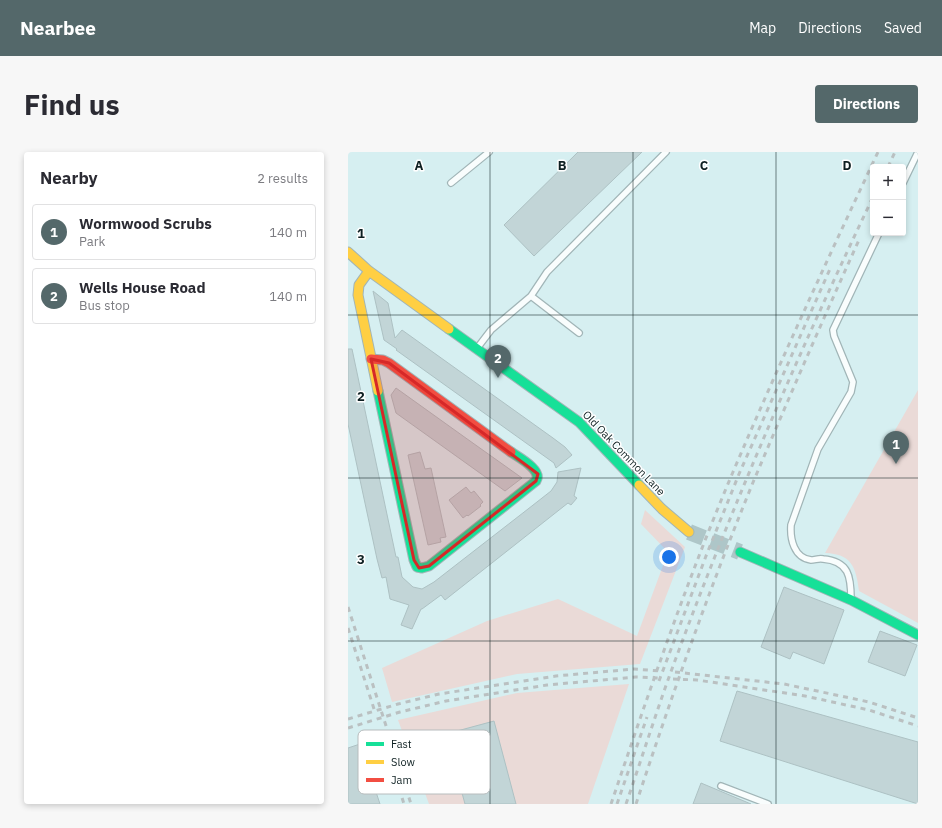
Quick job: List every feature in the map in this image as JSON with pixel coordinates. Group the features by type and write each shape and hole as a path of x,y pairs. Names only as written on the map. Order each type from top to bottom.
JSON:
{"street":[{"name":"Old Oak Common Lane","path":"348,252 369,271 579,422 662,509 689,532"},
{"path":"369,271 357,290 371,359 414,560 417,567 425,568 536,481 538,474 533,468 389,363 383,360 371,359"},
{"path":"740,552 851,600 918,635"}],"lane":[{"path":"451,183 490,152"},
{"path":"477,349 491,330 531,296 547,272 666,152"},
{"path":"906,176 918,152"},
{"path":"851,600 850,577 841,564 834,560 822,558 811,560 803,557 795,547 790,536 791,525 818,449 851,392 853,382 834,336 833,330 878,236"},
{"path":"531,296 579,333"},
{"path":"721,786 768,804"}],"highlighted area":[{"path":"371,359 389,363 538,474 536,481 429,566 419,568 414,560"}],"shaded area":[{"path":"918,390 918,623 859,591 854,568 851,563 841,556 825,553"},
{"path":"645,510 685,547 640,664 517,674 392,702 382,668 487,621 558,599 637,636 668,552 641,524"},
{"path":"629,684 588,804 429,804 425,794 490,794 490,730 402,730 398,720 517,693"}],"building":[{"path":"578,152 642,152 534,256 504,225"},
{"path":"373,291 388,303 395,338 402,330 553,438 565,447 572,455 556,468 554,463 396,350 397,349 384,340"},
{"path":"348,349 352,349 396,557 398,557 402,577 413,587 422,589 434,582 551,491 557,482 558,472 581,468 574,496 577,498 571,505 568,503 445,600 441,595 421,609 412,629 401,625 409,605 390,599 386,577 382,578 377,559 348,424"},
{"path":"396,388 522,478 505,491 396,413 391,395"},
{"path":"420,452 425,469 431,468 446,537 440,538 441,542 428,545 408,455"},
{"path":"466,487 471,493 474,491 483,502 480,505 481,506 463,518 449,500"},
{"path":"784,587 844,610 824,664 793,652 790,659 761,647"},
{"path":"880,631 917,645 905,676 868,662"},
{"path":"737,691 918,742 918,804 720,741"},
{"path":"494,721 516,804 465,804 462,794 490,794 490,730 461,730"},
{"path":"358,745 358,794 377,794 380,804 348,804 348,748"},
{"path":"701,783 751,804 693,804"}],"tunnel":[{"path":"689,532 740,552"}],"railway":[{"path":"611,804 669,636 716,513 786,351 878,152"},
{"path":"889,164 895,152"},
{"path":"626,804 669,676 721,541 794,368 872,200"},
{"path":"636,804 663,722 722,560 754,480 859,240"},
{"path":"659,681 706,556 739,474 830,269"},
{"path":"348,607 387,730"},
{"path":"348,628 375,712"},
{"path":"348,719 398,704 439,694 556,676 634,669 661,671"},
{"path":"675,672 784,684 869,702 918,718"},
{"path":"348,728 400,712 446,701 547,685 636,677 659,678"},
{"path":"673,679 697,680 805,696 869,710 918,726"},
{"path":"617,804 647,717"},
{"path":"401,794 404,804"},
{"path":"408,794 411,804"}],"traffic: fast":[{"path":"449,329 579,422 639,485"},
{"path":"378,391 414,560 417,567 422,568 429,566 536,481 537,477 533,468 511,452"},
{"path":"740,552 851,600 918,635"}],"traffic: slow":[{"path":"348,252 369,271 449,329"},
{"path":"369,271 359,285 358,295 378,391"},
{"path":"639,485 662,509 689,532"}],"traffic: jam":[{"path":"371,359 383,360 389,363 511,452"}],"place":[{"name":"Wells House Road","path":"498,378"},
{"name":"Wormwood Scrubs","path":"896,464"}]}
